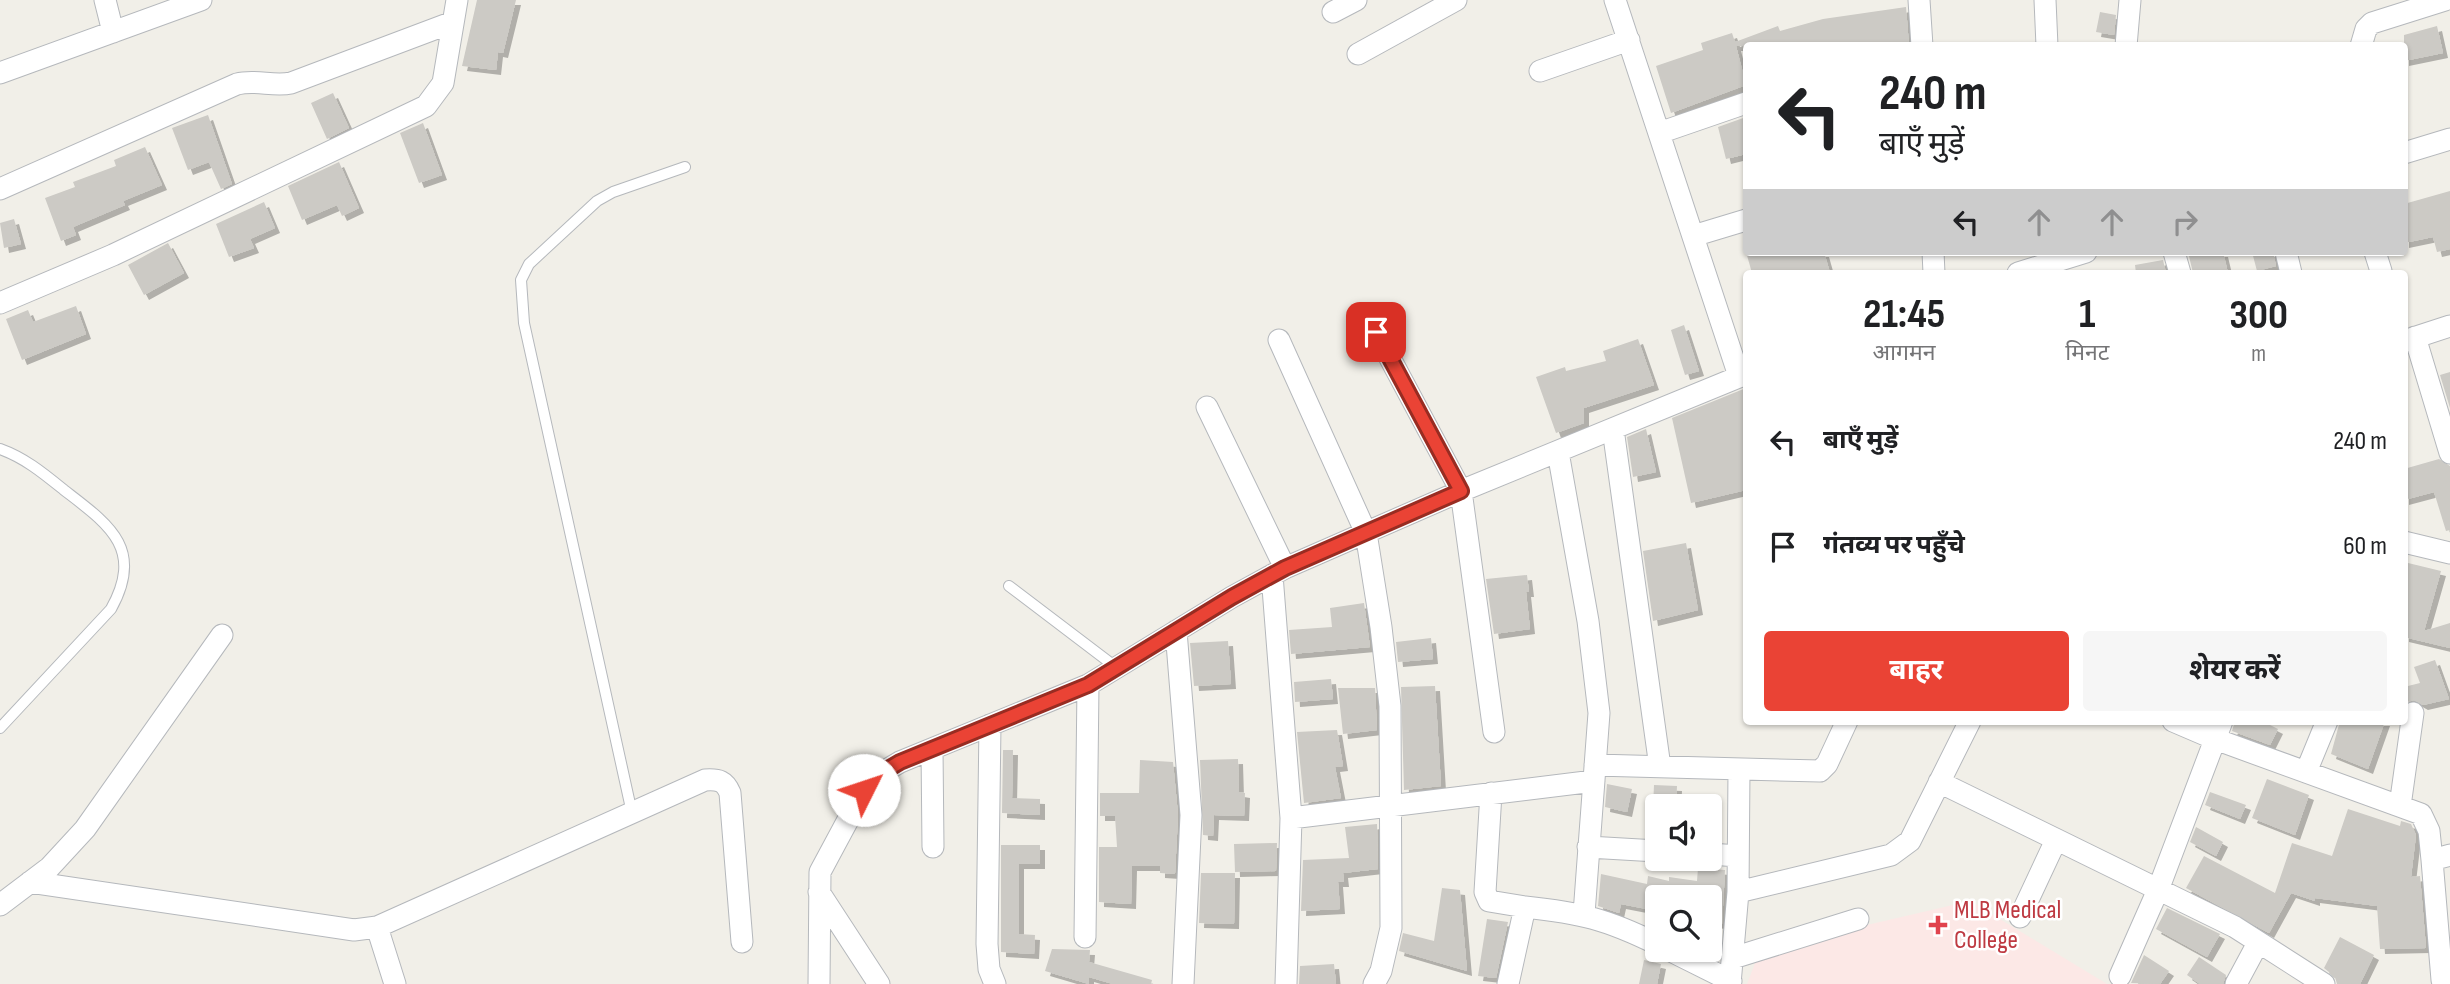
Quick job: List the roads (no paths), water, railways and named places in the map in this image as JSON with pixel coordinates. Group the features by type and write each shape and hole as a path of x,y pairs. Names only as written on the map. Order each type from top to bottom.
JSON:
{"street":[{"path":"105,0 113,32"},
{"path":"0,73 201,0"},
{"path":"0,303 113,256 426,106 443,83 457,0"},
{"path":"1333,12 1356,0"},
{"path":"1358,54 1456,0"},
{"path":"819,984 820,872 864,790 878,775 932,749 1088,685 1279,572 1461,491 1743,375 1693,236 1615,0"},
{"path":"1919,0 1922,42"},
{"path":"2045,0 2047,42"},
{"path":"2126,42 2130,0"},
{"path":"2362,42 2366,29 2372,23 2445,0"},
{"path":"0,190 237,83 251,80 282,85 291,83 453,22"},
{"path":"1540,71 1629,40"},
{"path":"1659,133 1743,104"},
{"path":"2408,152 2450,139"},
{"path":"1693,236 1743,221"},
{"path":"2029,267 2070,256"},
{"path":"2450,327 2410,339 2450,453"},
{"path":"1376,332 1461,491 1494,732"},
{"path":"1279,340 1366,533 1390,706 1391,928 1381,971 1374,984"},
{"path":"1207,407 1279,572 1291,818 1286,984"},
{"path":"1613,429 1660,767"},
{"path":"1558,452 1596,674 1599,713 1584,914"},
{"path":"2408,543 2450,552"},
{"path":"1176,631 1191,815 1183,984"},
{"path":"0,905 66,852 85,829 222,635"},
{"path":"1085,937 1088,685"},
{"path":"2400,806 2413,713"},
{"path":"990,725 987,944 999,983"},
{"path":"1291,818 1491,793 1594,773 1660,767 1820,771 1827,764 1844,725"},
{"path":"1738,891 1891,855 1904,848 1910,841 1967,725"},
{"path":"2193,725 2218,730 2306,772 2421,814 2441,857 2442,981"},
{"path":"2306,772 2325,725"},
{"path":"2120,976 2158,890 2218,730"},
{"path":"932,749 933,847"},
{"path":"1691,962 1730,983 1738,891 1739,769"},
{"path":"30,882 354,930 377,927 705,780 717,779 726,784 730,793 742,942"},
{"path":"1939,782 2235,927 2324,984"},
{"path":"1491,793 1485,892 1489,901 1584,914 1645,939"},
{"path":"2020,917 2056,840"},
{"path":"1588,847 1645,850"},
{"path":"1722,855 1738,856"},
{"path":"819,891 879,984"},
{"path":"1508,984 1525,907"},
{"path":"1733,958 1858,919"},
{"path":"377,927 395,984"},
{"path":"2236,984 2258,943"}],"lane":[{"path":"632,813 524,323 521,280 529,264 597,201 613,192 685,167"},
{"path":"0,449 21,456 108,524 119,544 125,566 122,588 111,609 0,728"},
{"path":"1009,586 1117,668"}],"place":[{"name":"MLB Medical College","path":"1938,925"}]}
